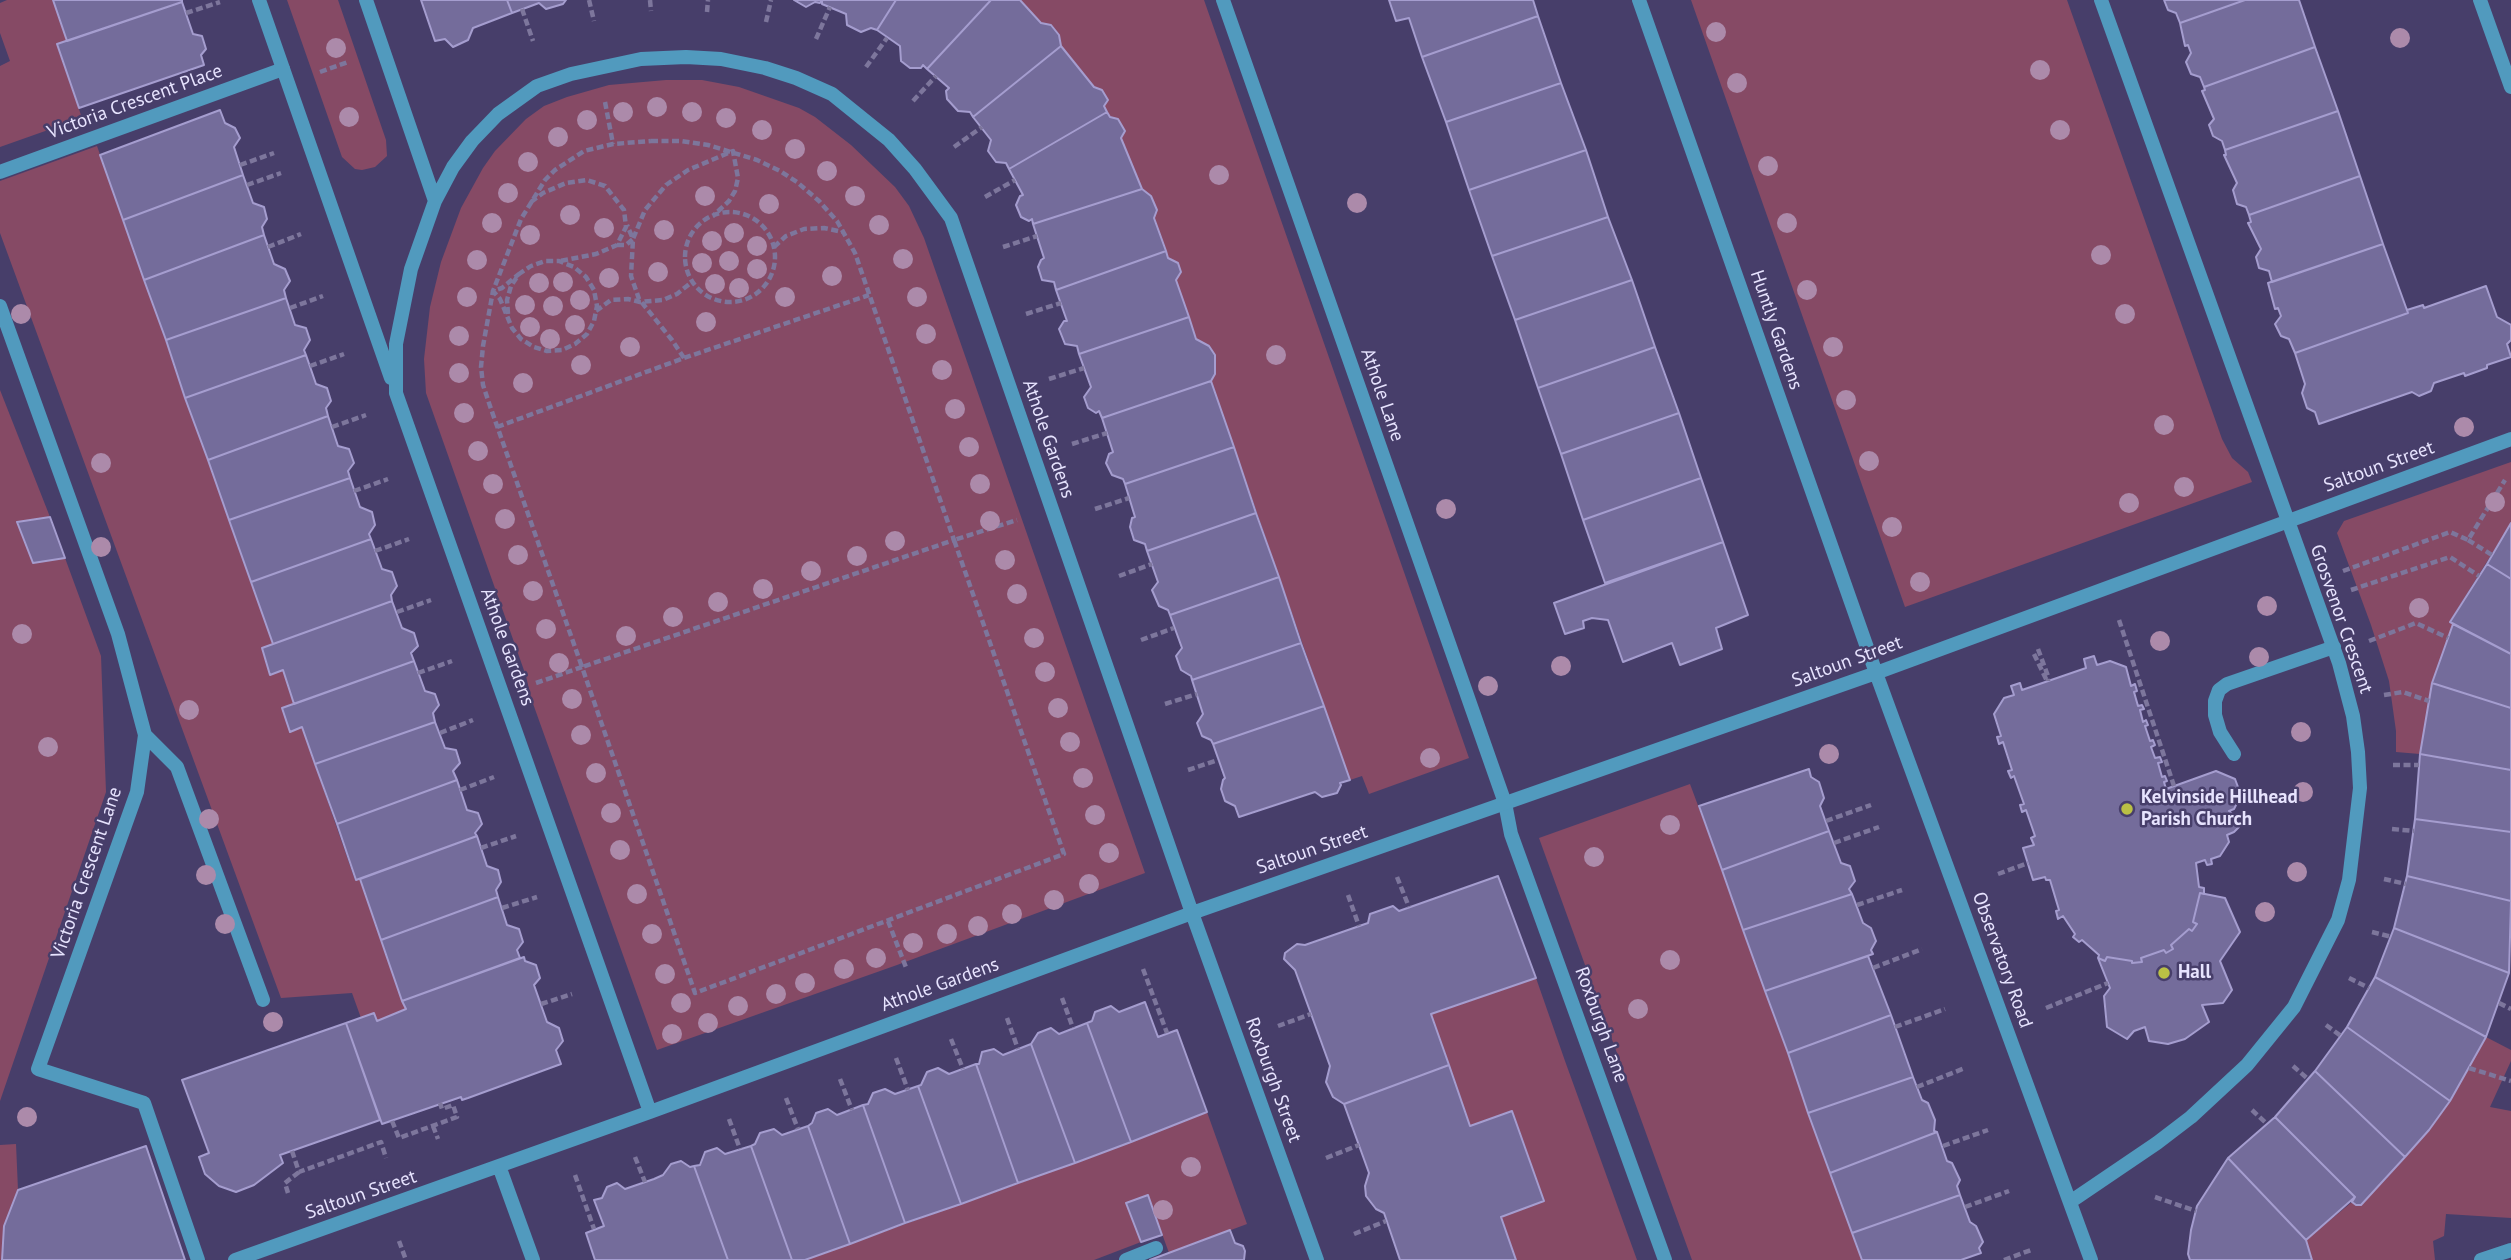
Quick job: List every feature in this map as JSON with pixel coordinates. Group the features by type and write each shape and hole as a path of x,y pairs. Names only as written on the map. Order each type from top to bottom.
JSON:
{"street":[{"name":"Athole Gardens","path":"259,0 650,1112"},
{"path":"366,0 435,201"},
{"name":"Athole Lane","path":"1223,0 1504,803"},
{"name":"Huntly Gardens","path":"1639,0 1876,673"},
{"path":"2101,0 2286,521"},
{"path":"2480,0 2511,87"},
{"name":"Athole Gardens","path":"396,393 396,344 400,321 411,269 435,201 453,167 472,141 498,114 537,86 598,66 641,59 686,57 765,68 832,94 890,139 922,177 951,218 1192,913 499,1166"},
{"name":"Victoria Crescent Place","path":"0,172 284,69"},
{"name":"Victoria Crescent Lane","path":"0,306 118,634 145,735 137,792 38,1069 144,1102 198,1260"},
{"name":"Saltoun Street","path":"1192,913 1876,673 2511,439"},
{"name":"Grosvenor Crescent","path":"2070,1202 2166,1136 2239,1073 2294,1007 2338,920 2349,880 2360,788 2358,752 2353,716 2334,647 2286,521"},
{"path":"2234,754 2220,732 2215,715 2215,701 2220,690 2227,684 2334,647"},
{"name":"Observatory Road","path":"1876,673 2091,1260"},
{"path":"145,735 177,767 263,1000"},
{"name":"Roxburgh Lane","path":"1504,803 1511,834 1665,1260"},
{"name":"Roxburgh Street","path":"1192,913 1317,1260"},
{"path":"499,1166 533,1260"},
{"name":"Saltoun Street","path":"235,1260 499,1166"},
{"path":"1126,1260 1156,1248"},
{"path":"2481,1260 2511,1250"}],"path":[{"path":"589,0 594,21"},
{"path":"650,0 652,11"},
{"path":"708,0 708,12"},
{"path":"766,22 771,0"},
{"path":"186,13 220,2"},
{"path":"816,39 831,7"},
{"path":"522,9 533,41"},
{"path":"866,67 887,38"},
{"path":"313,75 358,58"},
{"path":"913,101 936,76"},
{"path":"604,99 612,144"},
{"path":"954,147 982,127"},
{"path":"681,141 733,151 780,171 797,182 827,210 855,253 1064,853 695,993 483,385 481,367 493,291 527,205 555,170 584,151 612,144 681,141"},
{"path":"713,216 736,214 757,221 767,231 774,247 774,266 766,286 742,301 713,299 700,291 686,265 685,250 691,235 701,223 713,216 736,191 738,178 733,151"},
{"path":"684,359 667,333 640,302 631,276 633,239 645,210 666,185 688,170 733,151"},
{"path":"240,166 274,153"},
{"path":"247,185 281,173"},
{"path":"527,205 543,193 587,180 605,186 614,194 624,210 633,239"},
{"path":"985,197 1015,180"},
{"path":"617,245 626,227 626,218"},
{"path":"774,247 786,236 804,229 824,228 844,233"},
{"path":"268,247 302,233"},
{"path":"1003,247 1037,236"},
{"path":"493,291 502,288 531,266 545,261 596,254 617,245 626,245 633,239"},
{"path":"519,275 511,286 507,300 512,328 521,340 534,347 547,351 562,350 587,334 596,311 594,290 586,277 559,261"},
{"path":"596,311 611,300 655,302 684,290 693,281"},
{"path":"493,291 508,314"},
{"path":"498,427 869,295"},
{"path":"290,308 324,296"},
{"path":"1026,314 1061,303"},
{"path":"310,366 345,354"},
{"path":"1049,379 1084,368"},
{"path":"332,427 366,414"},
{"path":"1072,444 1107,433"},
{"path":"2468,540 2509,475"},
{"path":"354,491 389,478"},
{"path":"1095,509 1129,498"},
{"path":"529,686 1021,519"},
{"path":"2343,571 2450,532 2492,555"},
{"path":"375,551 410,539"},
{"path":"2350,590 2450,557 2479,576"},
{"path":"1119,576 1152,564"},
{"path":"397,612 431,599"},
{"path":"2118,616 2174,786"},
{"path":"2369,641 2416,623 2448,638"},
{"path":"1141,640 1174,628"},
{"path":"2034,646 2048,676 2048,681 2034,646"},
{"path":"418,673 453,660"},
{"path":"2383,695 2403,692 2428,701"},
{"path":"1165,704 1197,694"},
{"path":"440,733 474,720"},
{"path":"1188,770 1218,760"},
{"path":"2392,765 2419,765"},
{"path":"460,790 495,776"},
{"path":"1825,821 1871,805"},
{"path":"1834,843 1879,827"},
{"path":"2388,829 2414,831"},
{"path":"481,848 517,836"},
{"path":"1998,874 2028,863"},
{"path":"1396,876 1409,907"},
{"path":"2379,878 2406,884"},
{"path":"1857,905 1902,890"},
{"path":"1348,894 1359,926"},
{"path":"502,908 538,897"},
{"path":"888,921 907,970"},
{"path":"2364,930 2392,937"},
{"path":"1873,968 1922,949"},
{"path":"1143,968 1167,1033"},
{"path":"2345,976 2370,988"},
{"path":"2046,1008 2108,983"},
{"path":"541,1004 573,994"},
{"path":"1062,997 1073,1028"},
{"path":"2499,1003 2511,1009"},
{"path":"1895,1027 1945,1009"},
{"path":"1278,1026 1311,1014"},
{"path":"1007,1017 1018,1049"},
{"path":"2320,1020 2341,1036"},
{"path":"950,1038 962,1069"},
{"path":"896,1058 908,1090"},
{"path":"2287,1061 2308,1079"},
{"path":"1917,1087 1965,1068"},
{"path":"2469,1068 2511,1081"},
{"path":"840,1078 852,1110"},
{"path":"786,1097 798,1129"},
{"path":"392,1121 399,1138 457,1117 453,1105 443,1109 440,1103"},
{"path":"2246,1104 2267,1124"},
{"path":"729,1118 740,1149"},
{"path":"433,1126 438,1139"},
{"path":"1943,1146 1988,1130"},
{"path":"288,1193 285,1183 299,1172 381,1142 386,1158"},
{"path":"1326,1158 1359,1145"},
{"path":"292,1151 299,1172"},
{"path":"634,1152 645,1182"},
{"path":"575,1174 594,1230"},
{"path":"1965,1207 2009,1191"},
{"path":"2155,1197 2196,1211"},
{"path":"1354,1234 1386,1222"},
{"path":"399,1241 406,1260"},
{"path":"2004,1260 2031,1250"}],"shaded area":[{"path":"7,0 53,0 67,41 57,45 82,118 0,147 0,66 10,61 0,33 0,3"},
{"path":"287,0 338,0 386,140 387,156 375,167 355,169 342,157"},
{"path":"1020,0 1204,0 1469,758 1369,794 1362,776 1350,780 1211,381 1215,374 1215,355 1209,346 1196,339 1176,280 1181,272 1178,263 1168,258 1154,218 1157,210 1151,196 1143,191 1121,138 1124,130 1118,119 1110,117 1107,112 1104,106 1108,100 1102,90 1094,87 1061,46 1051,25 1041,23"},
{"path":"1691,0 2067,0 2222,439 2232,458 2248,472 2252,482 1905,607"},
{"path":"702,80 739,87 799,108 851,145 895,187 909,206 924,238 1145,873 657,1050 531,698 526,676 426,393 424,359 430,307 441,262 461,208 495,151 526,119 544,106 609,85"},
{"path":"97,146 273,644 262,649 270,674 283,670 294,704 283,709 290,731 302,727 355,880 360,879 406,1009 377,1021 373,1013 361,1018 352,993 281,998 0,233 0,181"},
{"path":"0,390 50,517 17,522 33,563 65,558 101,656 106,792 0,1101"},
{"path":"2511,462 2511,523 2450,621 2453,624 2432,683 2420,754 2396,752 2389,681 2337,533 2344,521"},
{"path":"1690,784 1862,1260 1692,1260 1539,838"},
{"path":"1536,978 1637,1260 1516,1260 1501,1217 1544,1200 1512,1112 1470,1126 1431,1014"},
{"path":"2486,1037 2511,1050 2511,1061 2490,1107 2511,1111 2511,1218 2446,1214 2444,1236 2433,1241 2435,1260 2312,1260 2306,1240 2352,1202 2361,1205 2386,1179 2429,1130 2450,1101"},
{"path":"1207,1112 1247,1224 1169,1253 1148,1195 1126,1203 1141,1242 1094,1260 805,1260 1075,1163"},
{"path":"16,1144 18,1190 4,1226 0,1260 0,1145"}],"building":[{"path":"53,0 182,0 182,2 67,41"},
{"path":"421,0 507,0 512,13 473,28 468,40 453,47 445,39 435,41"},
{"path":"507,0 566,0 563,4 546,9 539,3 512,13"},
{"path":"794,0 822,0 806,7"},
{"path":"822,0 896,0 877,30 871,28 861,32 847,25 846,14 822,4"},
{"path":"896,0 991,0 927,69 923,65 921,68 910,68 901,61 900,46 877,30"},
{"path":"991,0 1020,0 1041,23 1051,25 1059,35 1061,46 973,117 970,112 958,111 947,99 946,91 949,88 927,69"},
{"path":"1389,0 1533,0 1538,16 1422,57 1409,18 1396,21"},
{"path":"2164,0 2245,0 2180,23 2176,13 2168,10"},
{"path":"2245,0 2299,0 2315,47 2204,87 2200,77 2191,74 2186,62 2191,53 2188,45 2185,46 2180,23"},
{"path":"182,2 193,34 202,36 206,49 201,55 204,65 79,108 57,44"},
{"path":"1538,16 1561,83 1446,122 1422,57"},
{"path":"1061,46 1094,87 1102,90 1108,100 1104,106 1107,112 1009,169 1006,163 996,162 988,151 991,140 973,117"},
{"path":"2315,47 2338,111 2225,150 2222,141 2213,136 2209,125 2214,119 2202,91 2205,90 2204,87"},
{"path":"1561,83 1586,150 1469,190 1446,122"},
{"path":"220,110 225,123 235,128 240,138 234,147 243,175 123,220 100,155"},
{"path":"2338,111 2360,176 2249,215 2246,207 2237,204 2233,190 2237,183 2224,155 2225,150"},
{"path":"1107,112 1110,117 1118,119 1125,131 1121,138 1142,189 1033,224 1032,219 1029,221 1021,217 1016,205 1023,195 1009,169"},
{"path":"1586,150 1608,217 1492,256 1469,190"},
{"path":"243,175 253,203 264,207 267,219 262,227 264,235 144,280 123,220"},
{"path":"2360,176 2383,244 2272,282 2269,271 2259,268 2256,257 2261,249 2248,223 2251,222 2249,215"},
{"path":"1142,189 1151,196 1157,210 1154,218 1166,251 1056,290 1054,282 1042,280 1038,267 1044,258 1033,224"},
{"path":"1608,217 1632,280 1515,320 1492,256"},
{"path":"264,235 274,264 285,269 290,281 284,290 286,298 166,340 144,280"},
{"path":"2383,244 2408,313 2295,353 2289,339 2281,336 2275,324 2281,316 2278,308 2275,309 2268,283"},
{"path":"1166,251 1168,258 1178,263 1181,272 1176,280 1189,317 1079,354 1077,346 1065,344 1059,329 1064,321 1067,321 1056,290"},
{"path":"1632,280 1655,347 1538,388 1515,320"},
{"path":"2486,286 2497,317 2511,325 2511,340 2507,344 2511,357 2465,376 2464,373 2434,383 2431,391 2419,396 2412,392 2319,424 2315,412 2307,408 2302,393 2305,384 2295,353 2408,313 2407,310 2423,305 2424,308"},
{"path":"286,298 295,325 306,328 310,340 304,350 306,355 185,398 166,340"},
{"path":"1189,317 1196,339 1209,346 1215,355 1215,374 1211,381 1102,418 1099,411 1096,413 1088,408 1084,397 1091,387 1079,354"},
{"path":"1655,347 1679,413 1561,454 1538,388"},
{"path":"306,355 316,384 327,388 331,401 326,408 328,416 208,460 185,398"},
{"path":"1211,381 1234,447 1125,484 1123,479 1112,475 1106,463 1109,454 1113,452 1102,418"},
{"path":"1679,413 1701,478 1583,520 1561,454"},
{"path":"328,416 338,446 349,449 354,463 348,471 350,478 229,520 208,460"},
{"path":"1234,447 1256,513 1147,551 1145,544 1134,540 1130,527 1132,518 1135,517 1125,484"},
{"path":"350,478 360,507 372,512 375,525 369,534 371,539 251,582 229,520"},
{"path":"1701,478 1723,542 1605,583 1583,520"},
{"path":"1256,513 1279,577 1170,615 1168,610 1159,606 1152,590 1158,582 1147,551"},
{"path":"50,517 65,558 33,563 17,522"},
{"path":"2511,523 2511,579 2487,564"},
{"path":"371,539 382,569 392,572 397,586 391,595 392,601 273,644 251,582"},
{"path":"1723,542 1748,615 1716,628 1722,649 1680,665 1672,643 1623,662 1608,620 1592,618 1583,621 1584,628 1565,634 1554,603"},
{"path":"2487,564 2511,579 2511,654 2450,622"},
{"path":"1279,577 1301,643 1192,680 1191,676 1181,670 1176,656 1182,648 1170,615"},
{"path":"392,601 402,628 414,633 418,646 411,653 414,661 294,704 283,670 270,675 262,648"},
{"path":"2453,624 2511,654 2511,708 2432,683"},
{"path":"1301,643 1324,706 1213,744 1202,736 1197,723 1203,714 1192,680"},
{"name":"Kelvinside Hillhead Parish Church","path":"2094,656 2097,665 2110,661 2126,667 2131,686 2135,684 2138,706 2142,705 2144,709 2140,710 2143,722 2146,720 2148,725 2145,726 2150,741 2153,740 2155,745 2151,747 2155,758 2160,757 2162,762 2158,763 2162,777 2165,776 2167,781 2164,782 2166,789 2216,771 2235,779 2241,795 2234,809 2229,811 2237,819 2239,827 2227,835 2229,842 2220,856 2211,859 2212,864 2207,865 2205,860 2196,863 2199,887 2204,888 2204,894 2200,893 2193,922 2197,924 2192,931 2189,929 2171,945 2173,949 2141,958 2142,962 2132,963 2107,957 2105,961 2098,958 2099,955 2082,940 2079,942 2073,937 2075,934 2063,916 2058,919 2056,911 2059,910 2050,880 2045,877 2033,880 2023,848 2034,845 2031,838 2035,836 2026,810 2022,812 2020,805 2024,804 2014,776 2011,778 2008,771 2012,770 2003,742 1999,744 1997,737 2001,736 1994,714 2004,698 2014,695 2011,686 2020,683 2022,690 2086,668 2084,659"},
{"path":"414,661 425,691 435,694 439,705 433,713 435,722 315,764 302,727 290,732 282,708"},
{"path":"2432,683 2511,708 2511,770 2420,754"},
{"path":"1324,706 1350,780 1340,783 1337,793 1322,797 1315,792 1239,817 1235,806 1225,801 1221,789 1225,778 1213,744"},
{"path":"435,722 445,748 456,750 460,763 453,771 457,780 337,824 315,764"},
{"path":"2420,754 2511,770 2511,832 2415,819"},
{"path":"1809,769 1811,777 1819,782 1824,798 1820,806 1829,831 1722,870 1699,806"},
{"path":"457,780 467,810 478,813 482,824 475,833 477,836 356,880 337,824"},
{"path":"2415,819 2511,832 2511,901 2407,876"},
{"path":"1829,831 1841,863 1850,866 1855,881 1849,889 1852,894 1743,930 1722,870"},
{"path":"477,836 487,866 498,870 501,882 496,890 498,897 381,940 360,879"},
{"path":"1498,876 1536,978 1431,1014 1449,1065 1344,1104 1333,1097 1326,1082 1330,1066 1295,970 1284,959 1285,953 1297,944 1305,945 1368,923 1370,914 1393,906 1399,911"},
{"path":"2407,876 2511,901 2509,973 2394,928"},
{"name":"Hall","path":"2200,893 2225,898 2240,932 2220,961 2232,990 2223,1003 2202,1005 2209,1022 2185,1039 2168,1044 2149,1041 2145,1027 2134,1031 2127,1039 2107,1027 2104,996 2110,988 2098,958 2105,961 2107,957 2132,963 2142,962 2141,958 2173,949 2171,945 2189,929 2192,931 2197,924 2193,922"},
{"path":"1852,894 1863,923 1871,928 1876,941 1871,950 1873,954 1765,991 1743,930"},
{"path":"498,897 507,925 519,929 523,942 517,950 520,958 402,1001 381,940"},
{"path":"2394,928 2509,973 2486,1037 2375,977"},
{"path":"1868,956 1891,1015 1788,1053 1765,991"},
{"path":"524,957 525,961 536,965 540,978 534,985 547,1022 559,1028 563,1041 556,1050 561,1064 468,1098 462,1100 461,1097 382,1124 346,1023 374,1013 377,1021 406,1009 402,1001"},
{"path":"2375,977 2486,1037 2450,1101 2347,1027"},
{"path":"1145,1002 1158,1037 1177,1030 1207,1112 1131,1142 1087,1023 1092,1021 1095,1012 1111,1006 1119,1012"},
{"path":"1891,1015 1913,1077 1808,1113 1788,1053"},
{"path":"346,1023 380,1120 280,1155 283,1163 254,1185 236,1192 219,1186 205,1174 199,1157 209,1153 182,1080"},
{"path":"1087,1023 1131,1142 1075,1163 1031,1044 1038,1033 1051,1028 1059,1034"},
{"path":"2347,1027 2450,1101 2405,1157 2315,1071"},
{"path":"1031,1044 1075,1163 1018,1183 976,1064 979,1064 982,1052 994,1049 1003,1055"},
{"path":"976,1064 1018,1183 961,1204 918,1086 927,1072 938,1068 949,1074"},
{"path":"1449,1065 1470,1126 1512,1111 1544,1201 1501,1217 1516,1260 1400,1260 1384,1213 1376,1209 1366,1196 1365,1186 1369,1173 1344,1104"},
{"path":"2315,1071 2405,1157 2361,1205 2352,1202 2355,1197 2275,1117"},
{"path":"1913,1077 1922,1100 1928,1103 1935,1120 1934,1131 1937,1132 1830,1173 1808,1113"},
{"path":"918,1086 961,1204 905,1223 863,1105 868,1104 873,1093 885,1089 895,1094"},
{"path":"863,1105 905,1223 850,1244 808,1126 816,1113 828,1109 837,1115"},
{"path":"2275,1117 2355,1197 2306,1240 2228,1158"},
{"path":"808,1126 850,1244 805,1260 792,1260 751,1146 755,1144 760,1133 774,1129 782,1135"},
{"path":"1937,1132 1947,1161 1952,1163 1960,1180 1957,1186 1960,1195 1852,1233 1830,1173"},
{"path":"146,1146 185,1260 2,1260 4,1226 18,1190"},
{"path":"751,1146 792,1260 728,1260 694,1166 700,1165 705,1152 717,1148 725,1154"},
{"path":"2228,1158 2306,1240 2312,1260 2190,1260 2188,1254 2191,1230 2197,1206"},
{"path":"681,1161 690,1167 694,1166 728,1260 595,1260 586,1233 604,1226 594,1200 602,1198 607,1187 617,1183 625,1189 654,1179 663,1175 671,1164"},
{"path":"1148,1195 1162,1235 1141,1242 1126,1203"},
{"path":"1960,1195 1970,1222 1976,1226 1983,1242 1979,1248 1981,1253 1961,1260 1862,1260 1852,1233"},
{"path":"1230,1230 1235,1243 1243,1246 1244,1260 1150,1260"}],"place":[{"name":"Kelvinside Hillhead Parish Church","path":"2127,809"},
{"name":"Hall","path":"2164,973"}]}
